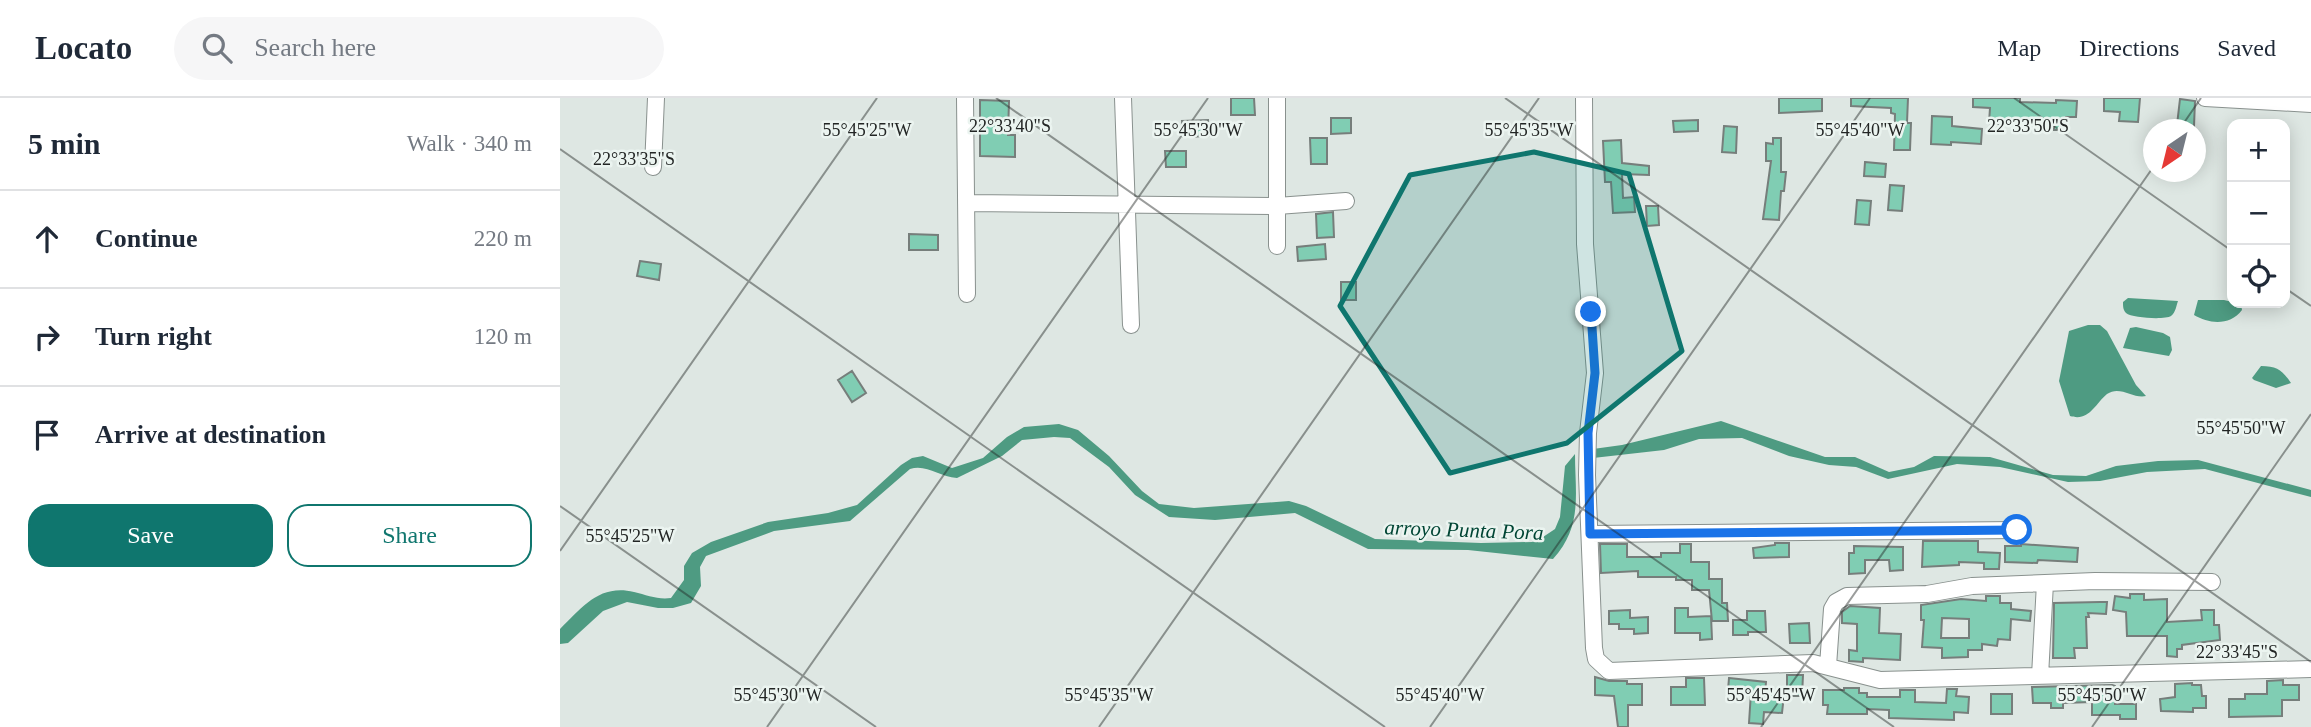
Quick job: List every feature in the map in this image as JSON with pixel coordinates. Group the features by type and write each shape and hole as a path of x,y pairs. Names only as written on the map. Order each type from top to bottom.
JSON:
{"street":[{"path":"653,167 656,98"},
{"path":"965,98 967,294"},
{"path":"1123,98 1131,325"},
{"path":"1277,98 1277,246"},
{"path":"1584,98 1585,244 1595,373 1588,433 1587,475 1596,659 1609,671 1813,663 1880,680 2311,669"},
{"path":"2205,98 2311,104"},
{"path":"966,203 1277,205 1346,201"},
{"path":"1590,534 2017,530"},
{"path":"1828,667 1832,609 1836,602 1847,596 1927,594 1972,586 2045,583 2212,582"},
{"path":"2040,676 2045,583"}],"highlighted area":[{"path":"1534,152 1629,174 1682,351 1567,443 1450,473 1340,306 1410,175"}],"shaded area":[{"path":"2128,298 2178,301 2171,316 2148,318 2126,313 2123,302"},
{"path":"2198,300 2224,300 2227,301 2227,308 2242,310 2232,319 2219,322 2194,315"},
{"path":"2088,325 2100,325 2107,331 2136,385 2146,396 2122,391 2112,392 2087,414 2070,416 2059,381 2069,331"},
{"path":"2136,327 2170,337 2172,350 2169,356 2123,348 2130,328"},
{"path":"2261,366 2279,370 2291,383 2276,388 2254,380 2252,378"},
{"path":"1721,421 1825,457 1855,457 1889,472 1914,467 1934,456 1990,457 2053,475 2086,476 2116,466 2198,460 2311,490 2311,497 2205,469 2147,472 2100,481 2068,482 2000,467 1957,464 1888,479 1856,467 1829,465 1789,456 1742,438 1699,439 1664,450 1593,458 1593,449 1622,445"},
{"path":"1059,424 1078,430 1159,504 1194,508 1289,501 1306,506 1375,539 1481,543 1532,542 1540,539 1555,529 1560,517 1565,466 1575,454 1576,496 1573,522 1563,547 1553,559 1468,550 1368,549 1295,513 1215,520 1169,517 1135,495 1109,467 1070,438 1022,440 1002,456 957,478 928,469 910,469 850,521 774,531 706,556 700,567 701,586 691,603 673,608 658,608 627,602 603,611 568,643 560,644 560,629 601,594 622,590 657,598 671,598 684,580 684,566 692,553 711,542 768,522 828,513 857,505 912,458 923,456 952,468 983,458 1007,437 1024,427"}],"building":[{"path":"1231,98 1254,98 1255,115 1231,115"},
{"path":"1779,98 1822,98 1822,111 1779,113"},
{"path":"1851,98 1908,98 1910,150 1894,150 1895,114 1891,113 1891,108 1851,106"},
{"path":"1973,98 2020,98 2020,102 2077,101 2076,117 2066,117 2066,130 2054,130 2054,121 2007,119 2007,125 1989,123 1990,108 1973,107"},
{"path":"2104,98 2140,98 2138,122 2119,121 2120,112 2104,111"},
{"path":"2180,99 2195,101 2194,119 2178,119"},
{"path":"980,100 1009,101 1008,135 1015,135 1015,157 980,156"},
{"path":"1932,116 1952,117 1952,126 1982,129 1981,144 1931,144"},
{"path":"1331,118 1351,118 1351,133 1331,134"},
{"path":"1208,120 1209,136 1183,137 1182,121"},
{"path":"1698,120 1698,131 1674,132 1673,121"},
{"path":"1724,126 1737,127 1736,153 1722,152"},
{"path":"1310,138 1327,138 1327,164 1311,164"},
{"path":"1773,138 1781,138 1781,172 1786,172 1784,191 1781,191 1779,220 1763,219 1771,161 1766,161 1766,143 1773,144"},
{"path":"1621,140 1622,163 1649,166 1649,175 1622,174 1623,198 1634,197 1635,212 1613,213 1611,182 1605,182 1603,141"},
{"path":"1165,151 1186,151 1186,167 1166,167"},
{"path":"1865,162 1886,164 1885,177 1864,176"},
{"path":"1890,185 1904,186 1902,211 1888,210"},
{"path":"1857,200 1871,201 1869,225 1855,224"},
{"path":"1646,206 1658,206 1659,225 1647,226"},
{"path":"1333,212 1334,237 1317,238 1316,214"},
{"path":"909,234 938,235 938,250 909,250"},
{"path":"1325,244 1326,259 1298,261 1297,247"},
{"path":"640,261 661,264 659,280 637,276"},
{"path":"1341,282 1356,282 1356,300 1341,300"},
{"path":"852,371 866,393 852,402 838,380"},
{"path":"1923,541 1978,541 1978,552 2000,553 1999,569 1984,569 1984,563 1959,562 1959,565 1922,567"},
{"path":"1789,543 1789,557 1754,558 1753,548"},
{"path":"1600,544 1627,544 1627,557 1661,557 1661,553 1680,553 1680,544 1691,544 1691,562 1709,562 1709,579 1722,579 1722,603 1727,603 1728,621 1712,621 1709,590 1692,590 1692,580 1676,580 1676,577 1638,577 1638,571 1601,573"},
{"path":"2021,544 2078,548 2077,562 2005,562 2005,546"},
{"path":"1854,546 1903,547 1903,570 1890,571 1889,560 1865,560 1865,573 1849,574 1849,553 1854,553"},
{"path":"2130,594 2144,594 2144,600 2167,599 2167,622 2202,620 2201,610 2214,610 2214,625 2219,625 2220,640 2182,645 2182,649 2177,649 2177,657 2167,656 2167,636 2127,636 2126,612 2113,610 2115,596 2130,598"},
{"path":"1986,596 2000,596 2000,603 2011,603 2011,609 2031,611 2030,621 2011,619 2010,640 1998,639 1997,646 1982,644 1982,650 1968,650 1968,657 1942,658 1942,648 1922,647 1924,620 1921,620 1921,605 1961,599 1986,601","holes":["1942,618 1969,619 1969,638 1941,638"]},
{"path":"2107,602 2106,614 2088,613 2089,617 2086,617 2087,648 2074,648 2075,658 2053,658 2054,603"},
{"path":"1850,606 1880,608 1879,633 1901,634 1900,660 1863,658 1863,662 1849,661 1849,650 1857,651 1857,624 1842,623 1842,612"},
{"path":"1675,608 1688,608 1688,617 1711,616 1712,639 1700,640 1700,633 1675,633"},
{"path":"1630,610 1630,618 1648,617 1648,633 1634,634 1634,629 1619,629 1619,624 1609,624 1609,611"},
{"path":"1747,611 1765,611 1766,632 1733,635 1733,620 1747,620"},
{"path":"1809,623 1810,643 1790,643 1789,624"},
{"path":"1787,675 1803,675 1802,696 1787,696"},
{"path":"1595,677 1609,681 1627,681 1627,684 1642,684 1642,705 1628,705 1628,727 1618,727 1614,696 1595,695"},
{"path":"1686,678 1704,678 1705,705 1671,705 1671,687 1686,687"},
{"path":"1729,678 1766,682 1765,694 1784,695 1782,713 1764,712 1763,724 1749,723 1751,692 1728,690"},
{"path":"2283,680 2283,685 2299,685 2299,700 2282,700 2282,716 2229,717 2229,699 2245,699 2245,694 2267,694 2267,681"},
{"path":"2175,684 2201,685 2202,696 2206,696 2206,708 2193,708 2193,712 2161,711 2160,699 2175,697"},
{"path":"2115,686 2115,704 2136,704 2136,719 2120,719 2120,715 2092,715 2092,702 2063,703 2063,708 2051,708 2051,703 2033,703 2032,687"},
{"path":"1859,688 1859,693 1867,693 1867,697 1900,697 1900,690 1915,690 1915,702 1946,703 1947,689 1957,689 1956,696 1969,697 1968,713 1954,712 1954,720 1889,718 1889,710 1867,709 1867,714 1827,714 1828,705 1823,705 1823,690"},
{"path":"1991,694 2012,694 2012,714 1991,714"}],"route":[{"path":"1591,312 1595,373 1588,433 1590,534 2017,530"}],"water label":[{"name":"arroyo Punta Pora","path":"1464,530"}]}
